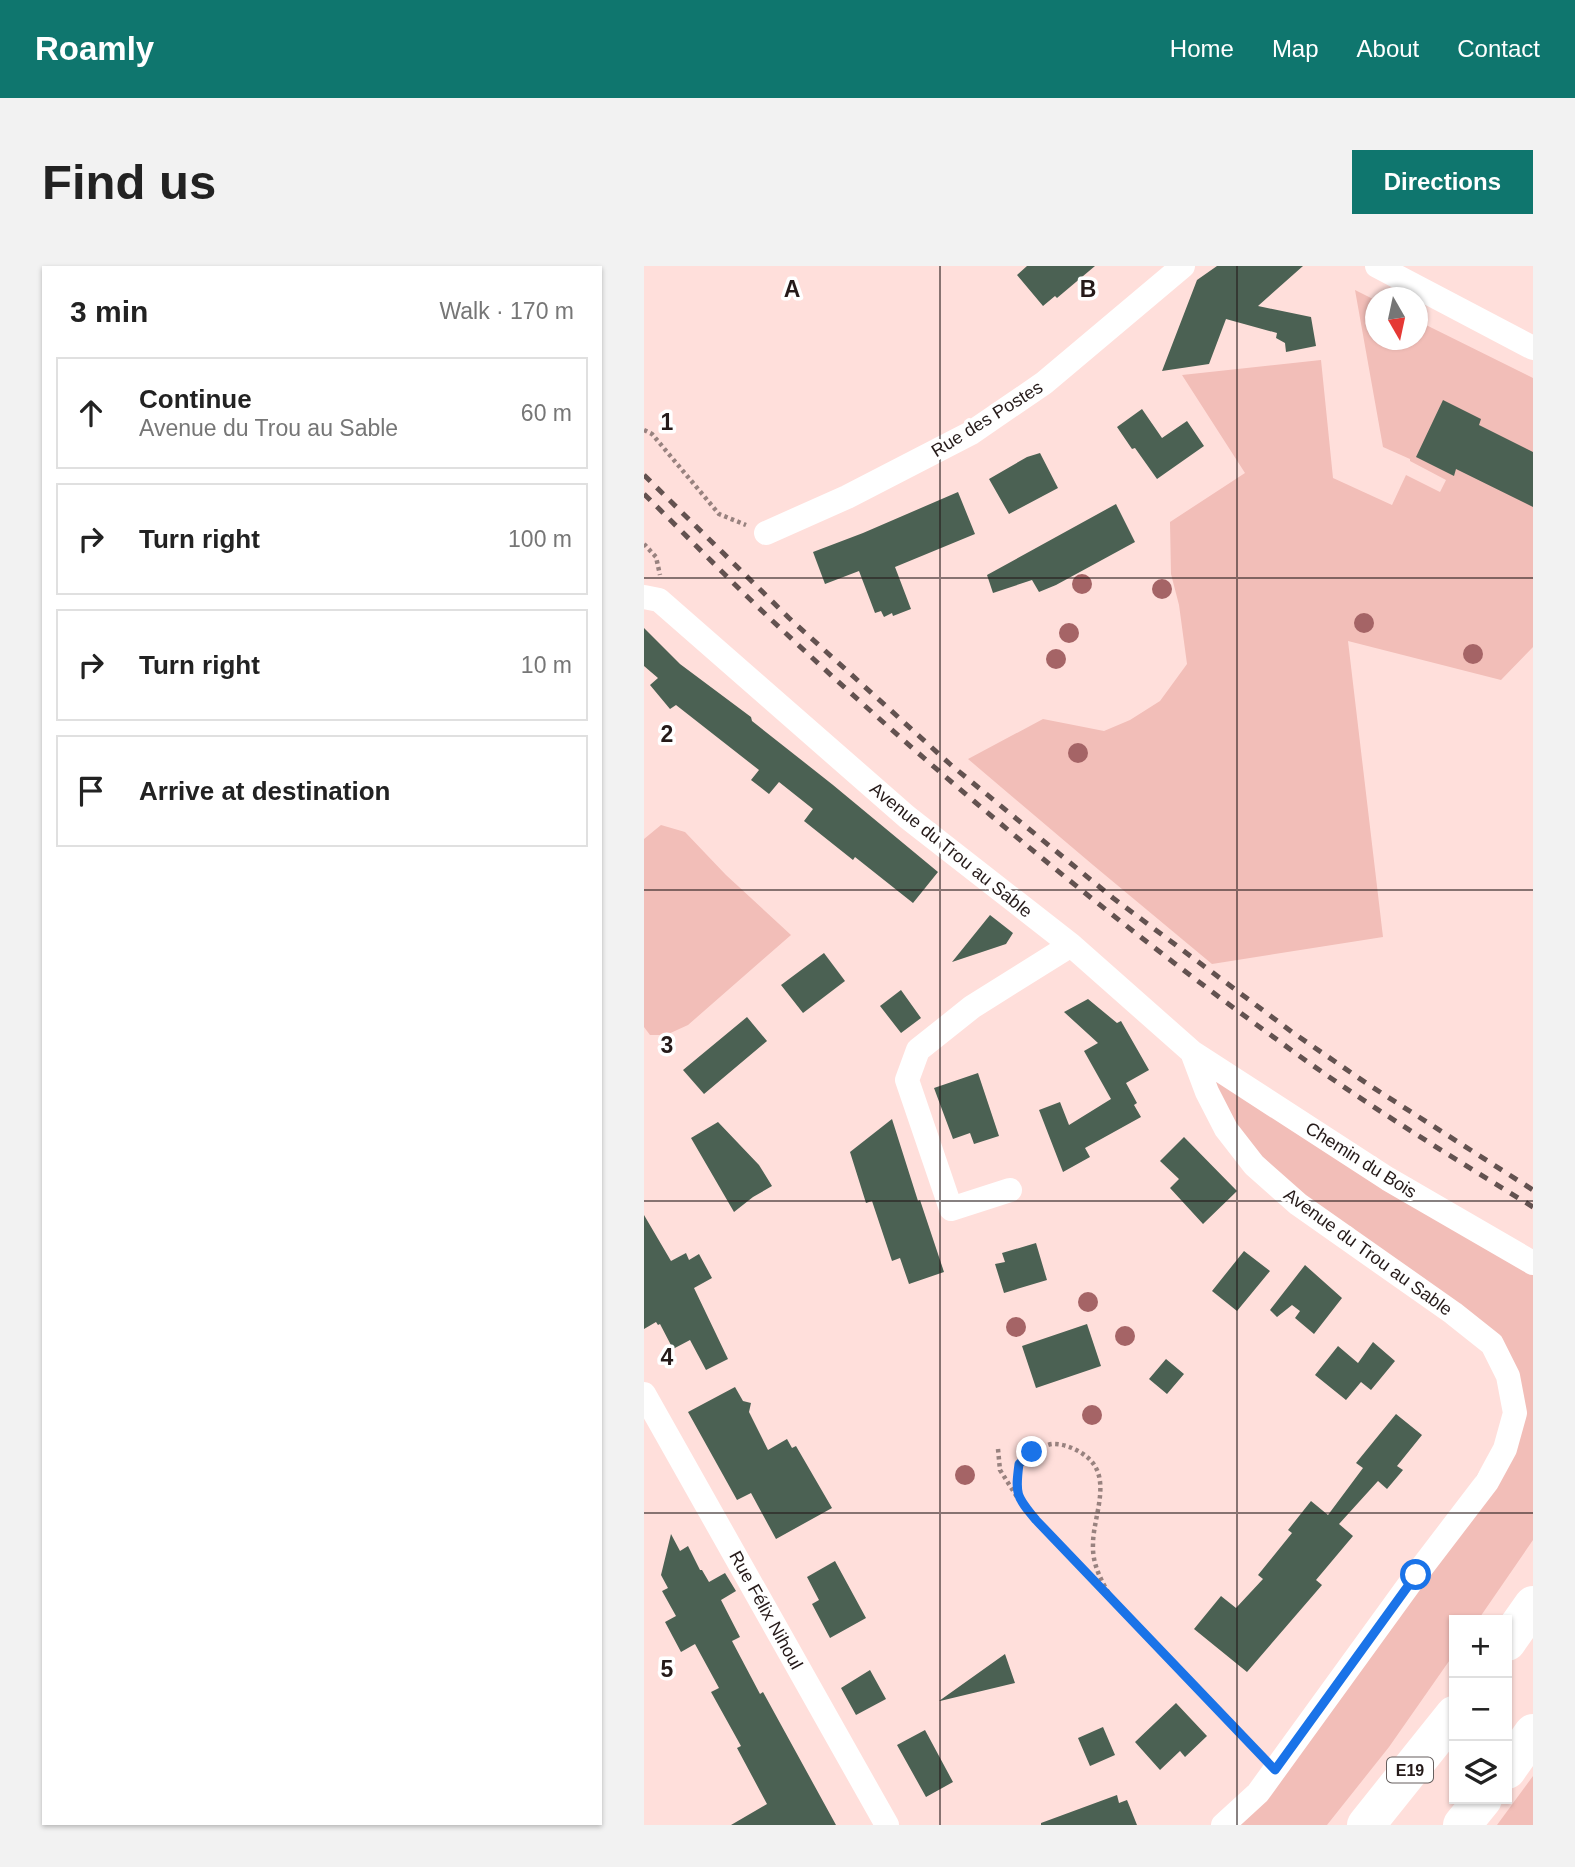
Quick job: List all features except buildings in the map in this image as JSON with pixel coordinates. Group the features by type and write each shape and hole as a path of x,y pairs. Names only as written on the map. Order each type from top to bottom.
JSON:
{"highway":[{"path":"1512,1635 1533,1605"},
{"name":"E19","path":"1366,1825 1449,1721"},
{"path":"1512,1763 1533,1733"},
{"path":"1462,1825 1479,1804"}],"street":[{"name":"Rue des Postes","path":"766,533 847,497 971,433 1044,383 1183,266"},
{"path":"1377,266 1533,348"},
{"name":"Avenue du Trou au Sable","path":"644,597 659,600 906,817 1071,945 1192,1052 1207,1092 1226,1129 1254,1165 1298,1204 1452,1313 1492,1345 1508,1376 1515,1413 1505,1449 1487,1482 1258,1793 1223,1825"},
{"path":"1010,1190 951,1209 907,1080 918,1050 972,1007 1071,945"},
{"name":"Chemin du Bois","path":"1192,1052 1388,1179 1533,1263"},
{"name":"Rue Félix Nihoul","path":"644,1394 887,1825"}],"path":[{"path":"644,430 652,434 719,514 766,533"},
{"path":"1020,1500 1016,1483 1019,1464 1032,1452 1051,1444 1071,1447 1088,1458 1099,1475 1101,1493 1093,1544 1095,1561 1098,1574 1112,1600"},
{"path":"998,1449 1000,1470 1036,1520 1275,1770"}],"shaded area":[{"path":"1355,290 1365,295 1365,346"},
{"path":"1428,326 1533,378 1533,647 1501,680 1348,641 1383,937 1212,964 968,759 1043,719 1104,731 1130,720 1160,701 1187,664 1179,605 1171,574 1170,522 1245,473 1182,375 1321,360 1333,478 1392,505 1406,475 1440,492 1446,480 1383,447 1366,350 1428,350"},
{"path":"661,825 685,832 726,875 791,935 688,1025 666,1035 650,1035 644,1027 644,839"},
{"path":"1192,1052 1533,1267 1533,1540 1481,1615 1449,1615 1449,1661 1389,1747 1327,1825 1223,1825 1416,1575 1515,1413 1492,1344 1254,1165"},
{"path":"1533,1776 1533,1825 1497,1825"}],"railway":[{"path":"644,475 789,618 951,765 1113,898 1292,1032 1369,1085 1533,1190"},
{"path":"644,494 762,611 839,682 962,791 1088,895 1313,1066 1533,1207"}],"route":[{"path":"1032,1452 1019,1464 1016,1483 1020,1500 1036,1520 1275,1770 1416,1575"}]}
